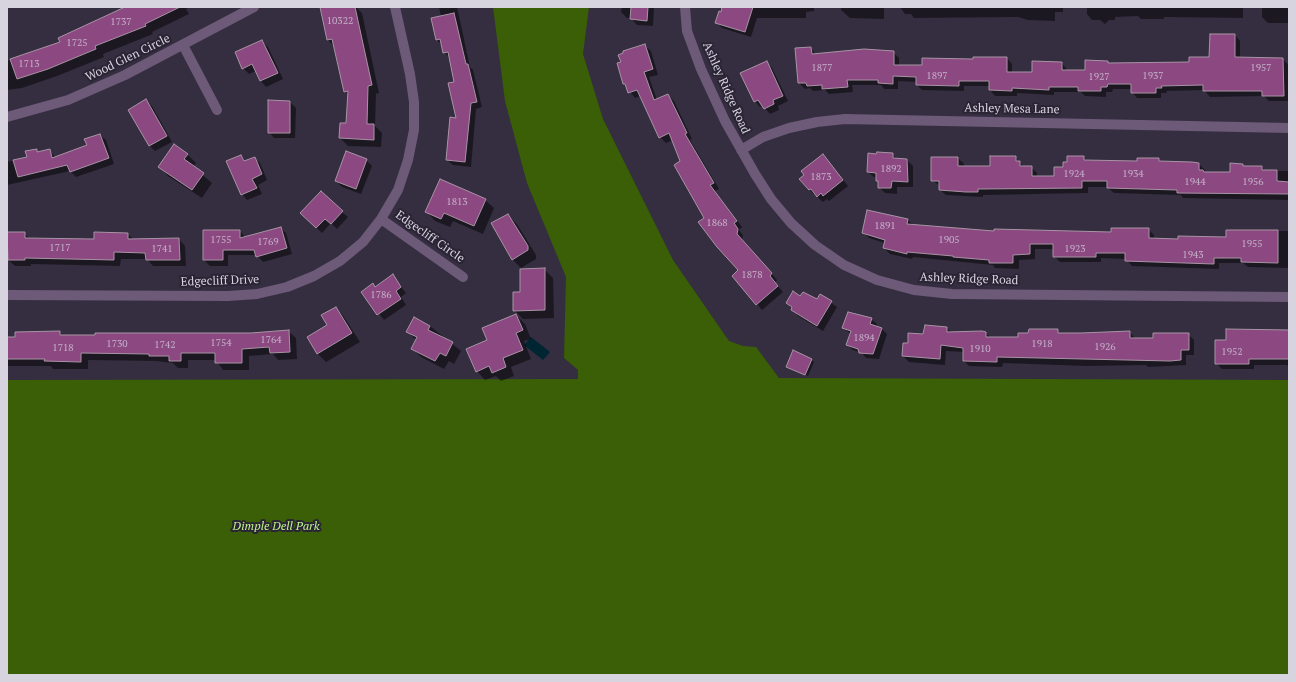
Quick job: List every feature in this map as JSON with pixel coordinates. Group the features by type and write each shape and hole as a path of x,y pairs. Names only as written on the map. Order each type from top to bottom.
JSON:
{"street":[{"name":"Wood Glen Circle","path":"7,117 68,100 125,75 254,7"},
{"name":"Edgecliff Drive","path":"7,295 228,296 257,294 287,287 314,276 340,261 363,242 381,219 398,190 408,160 414,130 414,102 410,74 394,7"},
{"name":"Ashley Ridge Road","path":"685,7 687,31 701,69 741,150 771,199 791,223 815,245 844,265 877,280 914,290 952,294 1289,297"},
{"path":"183,45 217,110"},
{"name":"Ashley Mesa Lane","path":"741,150 763,137 789,128 817,122 845,119 1289,128"},
{"name":"Edgecliff Circle","path":"381,219 463,277"}],"green space":[{"name":"Dimple Dell Park","path":"493,7 589,7 583,54 603,119 673,260 729,341 743,346 756,347 779,378 1289,380 1289,675 7,675 7,380 578,379 578,370 564,358 566,277 527,183 505,101"}],"water":[{"path":"531,337 550,352 543,360 524,345"}],"building":[{"path":"125,7 180,7 145,24 146,26 95,46 96,49 48,69 17,79 10,59 60,42 58,38"},
{"path":"320,7 355,7 372,85 368,86 367,124 374,124 374,140 339,138 340,123 346,123 348,91 344,92 332,39 327,40"},
{"path":"631,7 648,7 647,21 630,19"},
{"path":"722,7 753,7 745,32 715,23"},
{"path":"454,13 477,102 471,103 465,162 446,160 450,117 456,118 448,83 454,82 448,52 443,53 440,39 436,40 431,18"},
{"path":"1210,34 1235,34 1235,57 1283,58 1284,96 1262,96 1262,91 1203,91 1203,85 1161,86 1162,88 1156,88 1156,93 1131,93 1131,84 1108,84 1107,87 1101,87 1101,91 1078,91 1078,87 1049,87 1049,90 1012,88 1012,91 989,90 989,81 959,81 959,86 916,85 916,77 893,76 893,84 878,83 878,80 847,80 848,87 822,89 822,85 807,86 806,83 798,83 795,48 811,47 812,54 864,49 894,51 894,65 922,65 922,58 973,59 973,57 1007,57 1007,72 1032,72 1032,61 1062,62 1062,70 1085,70 1085,60 1108,61 1108,63 1189,62 1189,57 1209,57"},
{"path":"262,40 278,73 260,81 252,64 242,69 235,52"},
{"path":"645,44 653,69 644,72 654,100 668,94 687,133 685,134 714,183 710,185 737,221 734,223 738,229 737,234 772,273 770,276 778,286 756,305 732,276 738,270 717,247 698,222 704,218 674,165 680,161 669,133 659,138 637,90 628,93 625,84 623,84 617,63 621,62 618,55 623,53 623,51"},
{"path":"767,61 783,96 773,100 774,104 764,109 758,100 754,102 740,73"},
{"path":"146,99 167,136 149,146 128,110"},
{"path":"268,100 290,101 290,133 268,133"},
{"path":"100,134 109,158 70,172 67,165 18,177 13,160 27,157 25,151 37,149 37,152 50,149 52,158 87,145 84,139"},
{"path":"174,144 188,154 184,159 204,173 192,190 158,167"},
{"path":"346,151 367,159 356,189 335,181"},
{"path":"877,152 893,153 893,158 907,159 908,182 892,181 891,188 878,188 876,173 867,172 868,153 876,154"},
{"path":"823,154 843,180 823,196 821,193 817,197 811,189 809,190 799,179 804,175 801,171"},
{"path":"241,155 244,161 255,157 262,174 252,179 257,188 241,195 226,161"},
{"path":"990,156 1016,156 1016,161 1020,161 1020,166 1032,166 1032,176 1054,176 1054,167 1063,167 1063,162 1067,162 1067,156 1084,156 1084,160 1137,161 1137,158 1159,158 1159,161 1199,163 1199,170 1203,170 1204,172 1230,172 1230,163 1243,164 1243,166 1262,166 1262,170 1277,170 1277,181 1289,182 1289,194 1177,193 1177,190 1107,188 1107,181 1082,181 1082,188 978,189 978,192 966,192 939,190 939,181 931,181 931,157 958,157 958,166 990,166"},
{"path":"440,179 486,199 474,226 444,213 441,219 425,212"},
{"path":"321,191 343,211 331,224 325,219 316,228 300,213"},
{"path":"867,210 908,219 907,224 994,231 994,229 1111,232 1111,228 1149,228 1149,238 1178,239 1178,236 1226,237 1226,230 1278,230 1278,263 1241,262 1241,258 1214,258 1214,264 1125,261 1125,253 1096,253 1096,257 1053,257 1053,244 1030,244 1030,254 1013,255 1013,263 989,263 989,260 953,256 907,252 907,254 883,248 885,240 862,233"},
{"path":"508,214 528,246 528,250 512,260 491,223"},
{"path":"281,227 287,248 256,257 254,250 223,250 223,260 203,260 203,230 240,230 240,238"},
{"path":"7,232 25,232 25,238 94,239 94,232 128,233 128,239 179,238 180,260 146,260 145,253 114,252 114,260 25,258 25,260 8,260"},
{"path":"545,268 545,310 513,311 513,292 520,292 520,269"},
{"path":"393,274 401,287 396,291 401,299 377,315 361,292 373,283 375,287"},
{"path":"793,291 800,296 803,292 817,299 820,294 832,301 817,326 791,310 792,307 786,303"},
{"path":"336,307 352,333 317,354 307,337 327,325 321,315"},
{"path":"848,312 872,318 870,324 882,328 873,354 859,353 858,349 846,345 851,331 842,328"},
{"path":"516,314 523,330 516,333 523,350 503,358 506,367 492,373 489,366 476,372 466,349 487,340 482,328"},
{"path":"414,317 430,326 428,330 453,342 446,356 440,353 435,361 411,349 417,337 406,332"},
{"path":"925,325 947,327 947,332 982,331 986,332 986,337 1018,337 1018,333 1028,333 1029,329 1058,329 1058,333 1130,331 1130,338 1153,338 1153,333 1189,333 1189,350 1181,350 1181,360 1170,361 997,357 997,362 963,361 963,348 941,345 940,359 902,356 903,343 908,343 908,333 923,334"},
{"path":"1226,329 1289,330 1289,359 1249,359 1249,364 1215,364 1215,340 1226,340"},
{"path":"289,330 290,352 270,353 269,347 242,349 242,363 215,363 215,353 181,353 181,361 169,361 169,356 149,356 149,354 81,353 81,362 44,361 45,359 7,359 7,337 15,337 15,332 60,331 60,335 95,335 95,333 251,333"},
{"path":"793,350 812,359 805,375 786,367"}]}
